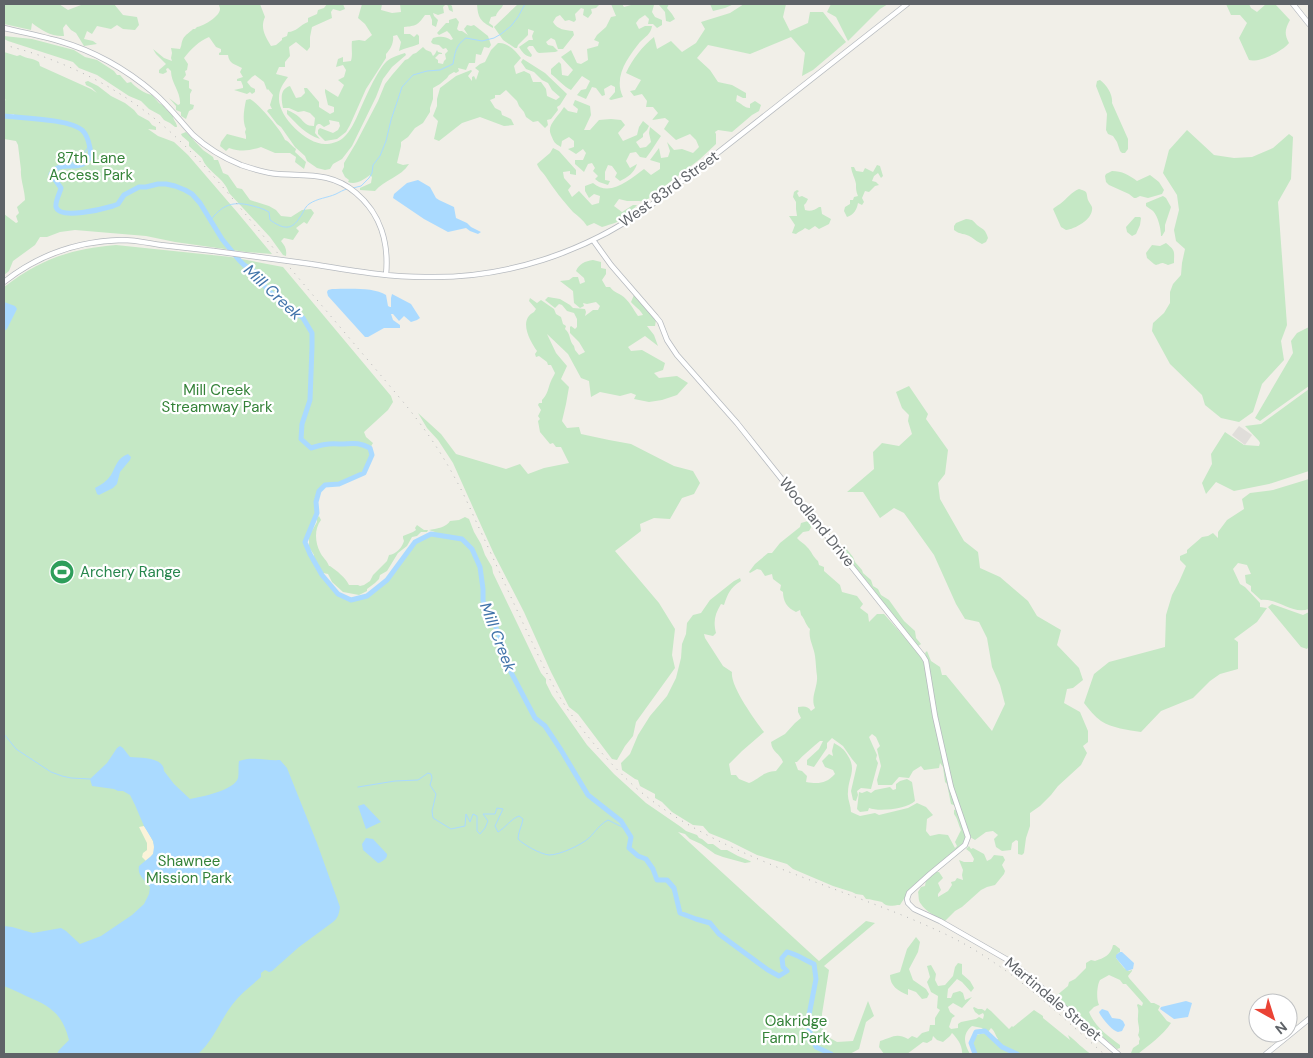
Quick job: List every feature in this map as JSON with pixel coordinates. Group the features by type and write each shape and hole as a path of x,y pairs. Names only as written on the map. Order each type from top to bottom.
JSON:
{"main road":[{"name":"West 83rd Street","path":"4,282 24,268 63,250 93,242 124,240 408,277 443,277 494,272 550,258 593,240 650,206 907,4"},
{"path":"1293,4 1309,24"},
{"path":"4,28 59,41 85,50 115,65 156,95 200,140 233,162 265,172 318,176 339,182 357,194 371,209 382,229 387,253 386,275"},
{"name":"Woodland Drive","path":"593,240 611,265 656,316 667,340 678,355 737,422 924,656 951,787 968,840 965,845 909,893 908,903"},
{"name":"Martindale Street","path":"908,903 914,909 940,921 1013,963 1118,1054"},
{"path":"1266,1054 1309,1020"}],"shaded area":[{"path":"1239,426 1252,435 1245,445 1232,435"}],"green space":[{"path":"4,4 59,4 68,10 81,4 114,4 123,15 137,17 139,25 135,30 123,29 117,25 111,29 97,26 92,34 87,31 84,39 97,44 84,46 76,33 66,24 63,28 64,36 60,36 47,33 32,23 31,30 4,24"},
{"path":"220,4 260,4 265,17 264,32 271,46 276,45 282,38 287,36 288,32 308,22 308,18 317,14 318,10 324,8 327,4 343,4 345,9 340,11 333,9 331,12 332,18 312,27 310,47 307,51 296,42 289,47 290,56 285,62 285,67 279,67 276,74 288,77 279,95 283,113 294,128 318,143 325,144 339,141 346,135 383,65 391,58 405,53 406,55 392,67 383,79 352,146 342,159 333,164 330,169 317,168 307,161 305,156 295,147 267,111 272,109 270,105 273,95 267,90 264,82 255,75 247,82 255,89 255,92 247,94 234,90 243,88 241,81 237,81 237,79 243,77 240,72 242,68 231,62 228,55 219,55 221,49 216,47 209,37 189,51 184,58 188,64 185,71 186,75 183,79 189,81 189,88 192,90 190,104 194,105 193,109 189,111 186,119 181,116 181,112 176,110 176,106 169,98 178,105 180,104 171,71 168,68 166,69 167,72 159,73 159,70 166,64 153,49 164,58 172,61 171,48 180,49 186,35 193,29 215,18 219,12"},
{"path":"362,4 382,4 381,10 392,13 401,12 400,4 446,4 443,7 444,13 438,15 433,13 438,20 436,27 432,25 430,15 425,15 416,24 404,27 404,34 410,34 414,37 417,34 419,36 419,44 399,51 401,42 397,35 393,36 391,48 366,89 346,132 337,139 325,141 318,134 318,130 320,128 333,133 338,130 339,122 329,120 330,124 324,127 318,124 315,133 320,139 315,137 298,125 287,114 287,110 297,115 309,125 314,126 315,118 310,113 304,111 298,112 289,108 283,108 282,94 284,89 290,86 296,98 301,97 305,93 304,88 307,88 319,102 319,107 330,114 334,112 334,107 328,105 325,89 338,97 344,85 338,80 344,77 346,70 343,65 336,67 338,59 343,57 343,62 351,61 352,41 365,41 372,35 365,24 358,18"},
{"path":"446,4 452,6 453,12 449,10"},
{"path":"477,4 506,4 503,5 496,16 491,17 489,23 493,28 480,19"},
{"path":"518,4 600,4 596,8 591,9 592,13 588,18 583,15 584,9 581,8 575,14 576,20 574,22 565,21 560,15 556,17 553,22 557,27 573,31 574,35 563,49 558,49 555,40 551,38 546,42 558,51 555,52 539,53 533,46 529,46 527,48 532,55 531,57 524,54 519,47 529,40 533,40 534,31 528,29 528,35 515,48 503,40 494,27"},
{"path":"611,4 622,4 624,7 632,4 669,4 667,8 675,19 670,22 666,21 665,12 659,5 654,5 652,12 655,17 662,20 662,25 657,28 653,24 648,24 649,19 645,15 636,23 639,29 645,26 652,26 649,33 635,48 623,68 620,90 623,97 609,99 615,92 615,87 611,85 604,89 605,95 602,96 596,88 592,87 586,99 577,95 581,90 586,89 590,81 582,76 571,90 551,74 551,69 559,62 562,75 568,76 573,70 561,57 571,50 577,63 581,64 588,60 587,49 598,46 599,42 594,40 597,35 606,27 611,17 616,16"},
{"path":"710,4 734,4 713,11"},
{"path":"744,4 786,4 783,17 790,31 808,23 810,12 823,12 846,42 813,70 802,76 805,53 791,37 750,54 708,45 697,58 710,70 718,82 732,85 746,93 746,98 737,95 736,101 750,108 750,104 755,101 761,105 759,111 732,132 718,130 715,132 716,144 700,159 644,202 619,199 614,206 622,212 633,205 637,205 622,219 602,227 594,223 587,226 562,199 537,164 553,148 559,151 576,170 576,175 570,174 570,171 563,172 564,178 571,186 568,190 572,197 579,191 592,205 599,203 600,196 594,194 589,198 585,191 585,186 593,183 606,189 613,188 626,182 644,169 651,175 660,169 660,163 650,160 659,148 661,158 668,157 670,151 667,142 674,150 682,149 693,153 699,147 696,140 690,134 676,140 664,129 669,121 665,118 652,120 658,113 653,107 646,107 647,101 642,94 634,96 630,91 635,90 641,80 626,73 638,53 654,37 657,49 671,41 682,52 696,43 705,29 701,22 730,13"},
{"path":"831,4 888,4 880,9 848,41 836,17 827,12"},
{"path":"1226,4 1249,4 1257,12 1266,4 1275,4 1290,20 1286,32 1289,43 1270,56 1259,60 1249,60 1239,38 1247,23 1240,15 1231,15"},
{"path":"456,18 459,22 457,29 459,31 468,35 464,29 467,25 474,25 488,36 491,45 489,48 484,47 481,55 476,54 475,63 469,63 466,70 458,68 459,71 449,75 433,88 430,112 423,123 401,142 397,163 409,164 406,168 375,191 360,190 360,188 371,183 372,177 370,175 359,182 351,183 348,182 349,180 342,171 344,163 378,101 385,84 405,60 423,47 431,52 433,56 437,50 442,53 435,58 438,60 438,63 443,64 446,59 445,54 448,51 446,48 443,49 431,42 433,38 438,37 453,39 447,31 439,35 437,33 446,23 449,23 449,20"},
{"path":"4,36 32,39 74,50 85,57 97,60 117,75 120,75 127,83 131,82 140,90 152,95 173,116 177,127 164,120 141,101 129,96 97,75 79,68 73,62 8,41 4,39"},
{"path":"498,43 508,45 521,58 514,66 516,74 524,71 530,74 533,82 541,82 546,89 547,96 556,100 560,97 552,90 548,83 534,72 526,69 521,62 523,59 545,73 567,94 557,107 558,110 551,119 547,120 548,125 545,128 538,121 533,122 526,117 517,101 506,90 500,95 495,95 495,98 490,100 495,108 501,111 502,115 511,119 514,125 504,126 480,117 462,123 439,141 434,139 438,121 433,116 440,88 456,76 471,70 468,76 472,81 474,76 476,80 479,71 475,68 485,62 491,50"},
{"name":"87th Lane Access Park","path":"4,52 37,61 40,66 97,93 86,85 85,82 88,81 125,103 138,115 149,121 156,127 156,130 148,129 158,136 174,142 188,155 272,254 175,242 146,236 75,230 40,237 35,245 13,261 9,271 4,275 4,214 16,223 18,222 16,216 19,213 17,207 25,200 18,145 16,141 4,139 4,117 15,117 14,114 4,114 4,98 6,101 4,96"},
{"path":"1100,80 1109,90 1112,103 1128,139 1128,149 1125,153 1120,151 1113,136 1108,134 1106,130 1107,114 1096,86 1097,81"},
{"path":"250,99 269,118 285,140 296,149 295,152 306,162 304,169 295,162 296,157 290,153 275,153 261,147 245,150 229,148 226,151 220,146 227,134 246,139 244,111 246,100"},
{"path":"575,100 590,106 591,115 584,130 590,130 599,120 621,120 625,125 618,133 623,141 637,135 643,121 649,126 643,137 636,142 640,148 646,147 651,142 650,127 661,136 646,158 640,157 636,152 630,153 626,161 630,168 637,164 628,176 620,181 615,177 617,173 612,166 608,165 605,172 605,180 610,181 608,185 599,182 595,179 598,176 593,171 595,168 592,163 588,164 584,172 575,164 575,160 583,160 586,153 583,149 576,154 568,149 574,147 574,141 569,137 562,141 561,147 554,142 551,135 550,128 564,107 568,111 577,113 578,109 573,105"},
{"path":"1187,130 1214,155 1234,158 1252,157 1273,148 1289,134 1293,137 1291,179 1278,202 1287,325 1281,341 1284,360 1262,384 1253,412 1239,422 1221,418 1205,405 1202,395 1170,364 1152,331 1153,323 1164,313 1170,303 1170,292 1173,284 1181,275 1185,249 1176,241 1174,230 1179,210 1177,195 1163,173 1169,150"},
{"path":"186,132 214,160 218,160 223,173 228,175 237,188 242,189 250,200 269,206 281,216 291,217 302,210 311,209 314,213 307,224 304,222 296,228 299,231 293,240 284,238 281,241 286,251 286,256 283,255 270,237 229,193 224,183 204,163 202,158 189,146 189,142 181,134"},
{"path":"877,165 880,166 883,176 881,178 878,173 872,181 879,185 869,192 865,191 862,205 858,203 855,212 847,217 844,211 845,207 850,204 850,200 858,196 851,167 854,167 856,171 863,172 865,168 873,172"},
{"path":"1112,171 1125,174 1137,181 1150,175 1159,182 1164,190 1162,194 1148,198 1140,196 1134,198 1106,182 1106,174"},
{"path":"1079,189 1086,192 1092,211 1083,223 1066,230 1061,227 1053,209"},
{"path":"799,191 797,193 799,197 802,196 808,199 804,205 805,210 811,211 821,207 822,214 831,219 829,224 819,229 815,226 809,230 805,228 796,234 792,233 795,225 789,216 797,216 796,202 793,197 794,192"},
{"path":"1163,196 1171,207 1165,231 1161,236 1156,216 1146,206 1146,203"},
{"path":"1135,217 1141,218 1140,225 1136,234 1132,236 1127,232 1126,227"},
{"path":"966,219 973,220 984,230 988,238 986,242 982,244 954,230 956,223"},
{"path":"1166,243 1174,252 1174,263 1156,265 1147,258 1146,253 1152,245 1160,246"},
{"path":"116,245 231,257 283,267 391,396 393,402 388,410 364,432 366,437 373,443 370,448 372,455 364,473 339,484 325,485 319,491 316,502 317,513 305,542 322,575 338,594 351,600 367,595 387,580 415,542 435,532 429,530 444,526 450,521 465,517 469,519 552,695 587,745 614,774 646,803 686,831 697,835 708,844 713,844 721,850 727,850 750,861 745,863 715,854 685,834 678,832 819,961 866,921 875,923 824,966 829,970 822,1014 823,1034 837,1042 853,1041 868,1001 874,1016 866,1022 859,1049 850,1054 4,1054 4,287 31,269 57,257 84,249"},
{"path":"593,260 601,262 601,268 606,269 606,274 602,280 606,287 610,287 624,297 638,316 643,315 631,302 634,295 656,320 655,326 647,326 654,335 658,346 645,336 628,347 631,351 642,350 665,363 663,370 654,373 659,378 677,376 688,383 677,395 649,402 634,399 636,395 631,393 620,396 600,392 591,397 589,381 581,378 568,354 547,334 556,353 567,366 561,379 569,387 562,421 567,428 579,427 581,434 631,444 674,466 693,471 700,483 694,494 682,498 670,519 654,518 640,524 641,531 615,551 659,603 675,629 672,655 675,668 636,722 633,736 617,760 612,759 578,714 569,707 494,554 453,463 418,413 441,434 456,454 506,469 520,464 528,474 544,468 569,463 561,447 556,447 553,443 550,444 540,432 538,421 540,419 538,416 541,410 538,405 542,403 555,373 551,365 548,365 539,356 536,357 537,351 531,342 526,325 529,316 536,309 529,301 530,298 537,303 541,300 554,309 556,314 561,317 571,342 579,355 585,352 570,333 571,326 575,329 577,327 577,319 574,313 567,311 559,304 555,308 545,300 548,297 560,299 573,308 585,309 585,316 593,310 598,310 600,306 596,302 583,303 584,306 580,308 574,303 573,291 560,281 578,277 580,284 585,282 584,278 576,271 583,263"},
{"path":"1309,327 1309,386 1260,421 1255,418 1293,353 1291,341 1297,333"},
{"path":"909,386 928,414 926,419 948,450 945,474 938,483 940,499 964,541 978,552 980,568 1000,577 1028,601 1037,616 1061,630 1057,645 1079,668 1083,680 1073,688 1067,689 1064,703 1080,712 1088,731 1088,742 1083,746 1087,753 1081,765 1040,806 1030,813 1030,826 1022,855 1018,854 1018,841 1016,840 1012,843 1011,850 1002,851 996,847 994,839 998,835 993,831 986,832 975,840 970,837 951,782 937,717 929,664 925,653 927,651 931,661 940,667 942,675 946,675 992,731 1005,704 1000,685 992,667 987,638 979,622 965,619 956,604 934,555 904,513 894,508 880,518 863,492 847,492 874,469 873,452 882,443 899,446 912,434 908,421 909,415 902,408 896,392"},
{"path":"1309,389 1309,471 1269,484 1234,491 1216,482 1206,494 1202,483 1212,464 1211,454 1225,432 1244,445 1259,446 1259,441 1245,426 1261,424"},
{"path":"1309,479 1309,609 1297,610 1273,601 1261,600 1251,591 1251,586 1246,583 1245,575 1251,574 1247,565 1238,563 1233,569 1240,584 1260,603 1260,607 1267,608 1257,622 1234,639 1238,642 1238,669 1220,674 1193,698 1161,711 1141,732 1115,727 1098,719 1084,703 1094,674 1109,662 1165,647 1166,615 1172,595 1186,566 1180,560 1180,556 1187,553 1187,550 1202,537 1213,533 1218,538 1218,532 1227,520 1244,509 1242,499 1250,493 1273,490"},
{"path":"319,516 321,520 317,527 316,536 320,552 329,566 341,574 349,585 360,586 370,581 373,575 387,561 389,555 400,548 404,541 403,536 416,530 417,525 424,530 428,530 412,537 407,546 398,553 387,571 380,575 379,579 367,591 359,595 343,592 332,582 328,574 323,573 313,558 314,555 309,547 309,536"},
{"path":"808,521 812,526 809,531 803,532 797,538 805,544 819,565 824,567 824,571 840,585 842,592 857,596 863,604 860,608 868,614 869,622 877,614 884,614 922,658 926,671 930,702 956,806 951,804 943,767 940,763 939,768 924,770 921,766 913,771 909,778 899,777 892,785 878,785 877,780 881,766 877,749 880,746 876,737 872,734 869,737 877,755 878,763 871,789 861,788 857,791 856,801 853,800 851,791 857,765 843,746 832,738 827,743 827,748 814,767 807,765 807,760 819,749 823,741 820,741 795,762 798,770 807,776 806,782 818,783 825,781 835,774 833,770 825,767 822,761 829,754 833,756 834,743 845,752 851,761 852,770 848,795 851,812 860,816 875,813 879,815 908,808 917,803 926,807 933,815 927,819 926,831 930,836 948,835 955,848 957,846 955,842 961,830 954,814 954,810 957,809 966,839 963,845 920,881 900,905 888,906 882,902 866,899 863,895 833,886 793,869 787,864 757,855 709,833 703,826 693,825 672,812 655,798 655,794 640,786 638,780 622,770 621,763 630,754 638,735 650,716 667,696 676,678 687,623 693,615 701,613 710,600 740,578 741,581 728,594 724,605 721,604 717,611 715,618 716,633 713,636 704,634 723,666 732,672 732,678 739,694 764,732 729,764 731,775 736,775 739,779 749,783 764,774 776,771 783,762 771,742 785,734 801,718 798,707 806,707 811,711 815,708 813,700 817,676 810,629 800,610 796,612 786,604 783,592 780,590 781,585 773,579 772,574 765,576 761,570 757,569 749,572 755,564 768,553 772,553 780,543 800,527 801,523"},
{"path":"845,547 863,573 871,580 873,586 878,589 881,595 889,600 904,621 915,631 916,638 921,644 918,646 855,567 843,550"},
{"path":"1272,604 1303,615 1309,612 1309,646 1307,649 1301,647 1268,607"},
{"path":"907,779 912,782 915,801 911,804 893,809 879,810 869,808 868,811 860,812 857,809 859,792 867,791 871,793 875,790 890,787 893,790 896,789 896,784"},
{"path":"969,846 971,849 973,848 984,854 987,861 994,855 1003,856 1005,860 1002,865 1005,871 995,885 981,890 945,921 923,907 919,901 918,892 921,887 925,886 926,880 936,872 939,872 943,878 938,883 941,890 938,897 948,891 952,885 951,882 957,878 963,880 963,870 959,860 973,862 974,859 966,849"},
{"path":"916,937 920,942 918,952 909,969 913,980 926,989 929,994 927,998 922,999 916,992 908,989 908,995 898,990 890,979 890,975 900,972 907,949"},
{"path":"1113,945 1120,949 1116,958 1124,968 1129,971 1132,970 1128,976 1129,978 1151,1003 1160,1006 1158,1010 1171,1023 1160,1036 1138,1054 1128,1054 1139,1044 1137,1005 1142,1006 1143,1003 1126,984 1109,975 1100,980 1097,992 1099,1005 1089,1012 1098,1027 1120,1045 1120,1048 1117,1049 1056,996 1086,968 1086,963 1107,956"},
{"path":"958,963 962,964 962,974 970,981 974,988 971,992 957,979 948,989 947,998 951,998 953,993 960,991 963,993 965,1000 972,997 962,1008 953,1003 948,1007 955,1016 952,1018 949,1027 951,1029 958,1028 958,1024 961,1022 979,1017 983,1019 983,1013 979,1015 975,1012 974,1007 985,1011 987,1008 1009,1029 1034,1010 1070,1040 1068,1035 1091,1054 975,1054 972,1044 976,1035 985,1033 994,1041 998,1039 991,1028 988,1032 982,1028 972,1026 965,1036 966,1047 970,1054 962,1054 961,1045 952,1033 943,1042 933,1036 932,1040 927,1043 923,1042 907,1054 884,1054 879,1047 880,1041 897,1036 908,1039 912,1036 917,1038 922,1033 929,1031 930,1025 935,1025 935,1018 940,1010 937,1008 938,996 931,992 927,982 930,977 927,966 931,965 936,974 935,980 938,986 945,985 953,976"}],"sand":[{"path":"144,826 155,849 151,857 146,861 142,857 143,853 147,850 147,843 139,827"}],"water":[{"path":"418,180 430,187 436,198 454,207 456,218 481,232 478,234 466,228 448,232 424,219 393,198 394,194 407,183"},
{"path":"360,289 381,292 386,295 388,306 390,307 392,294 411,304 420,318 411,322 404,316 399,321 391,314 393,320 400,325 400,328 384,328 365,337 328,296 328,290"},
{"path":"4,302 15,306 17,309 7,329 4,331"},
{"path":"128,454 131,457 130,460 120,472 117,484 99,495 97,494 95,488 108,479 119,460"},
{"path":"120,746 130,757 151,759 160,763 174,784 190,799 202,797 231,786 238,778 239,761 254,759 280,760 287,768 340,907 338,916 333,922 299,947 272,971 265,970 261,973 261,977 232,1005 208,1043 198,1054 57,1054 69,1040 59,1017 42,1003 4,986 4,926 33,933 61,928 80,944 101,936 132,915 144,904 149,894 150,887 140,875 139,866 153,854 153,841 130,795 123,791 92,786 90,779 107,763"},
{"path":"364,804 381,822 366,829 358,806"},
{"path":"366,838 373,839 387,854 384,860 378,863 363,850 362,844"},
{"path":"1120,952 1134,963 1133,969 1127,971 1116,958 1116,955"},
{"path":"1186,1001 1192,1003 1188,1017 1174,1019 1160,1009 1161,1007"},
{"path":"1102,1009 1108,1011 1112,1018 1123,1021 1125,1025 1122,1031 1118,1032 1107,1024 1099,1012"}],"waterway":[{"path":"353,188 361,186 372,173 373,165 380,156 386,141 402,87 413,75 440,70 453,64 457,49 466,38 482,41 501,34 511,26 525,4"},
{"name":"Mill Creek","path":"4,116 68,124 77,127 86,135 90,150 90,156 87,161 82,165 59,167 51,174 61,188 56,205 59,211 73,213 113,206 118,204 124,195 139,187 166,184 185,190 192,194 200,203 222,239 239,260 257,273 266,288 303,318 312,333 312,347 310,400 302,424 301,439 311,448 331,444 362,444 370,448 372,455 364,473 339,484 325,485 319,491 316,502 317,513 305,542 322,575 338,594 351,600 367,596 387,580 415,542 431,534 462,539 472,549 480,567 483,601 502,643 504,659 535,718 545,726 588,795 621,821 631,837 629,848 638,856 646,859 653,869 657,880 667,880 674,888 680,913 710,923 719,934 779,976 787,971 783,967 782,958 787,952 814,964 816,979 809,1015 809,1030 816,1047 831,1054"},
{"name":"Mill Creek","path":"66,166 77,160 88,148 89,144"},
{"path":"210,221 222,208 232,204 243,204 269,212 270,220 282,227 290,227 297,222 309,204 347,189"},
{"path":"4,734 16,749 51,772 71,778 90,779"},
{"path":"358,787 395,781 418,780 428,773 431,774 430,785 436,794 432,811 433,818 451,829 465,826 466,814 470,822 473,814 477,816 477,831 480,834 488,821 483,814 495,814 497,808 503,809 495,826 498,832 519,816 523,819 518,839 532,849 549,855 554,855 581,844 608,820 626,829"},
{"name":"Mill Creek","path":"975,1054 971,1043 976,1032 985,1031 1002,1047 1017,1054"}],"railway":[{"path":"4,45 53,60 121,94 181,142 229,195 430,437 462,492 557,692 590,739 635,787 669,813 725,844 784,870 904,916 966,945 1008,972 1104,1054"}],"place":[{"name":"Archery Range","path":"62,572"}],"park label":[{"name":"Mill Creek Streamway Park","path":"217,398"},
{"name":"Shawnee Mission Park","path":"189,870"},
{"name":"Oakridge Farm Park","path":"796,1030"}]}
